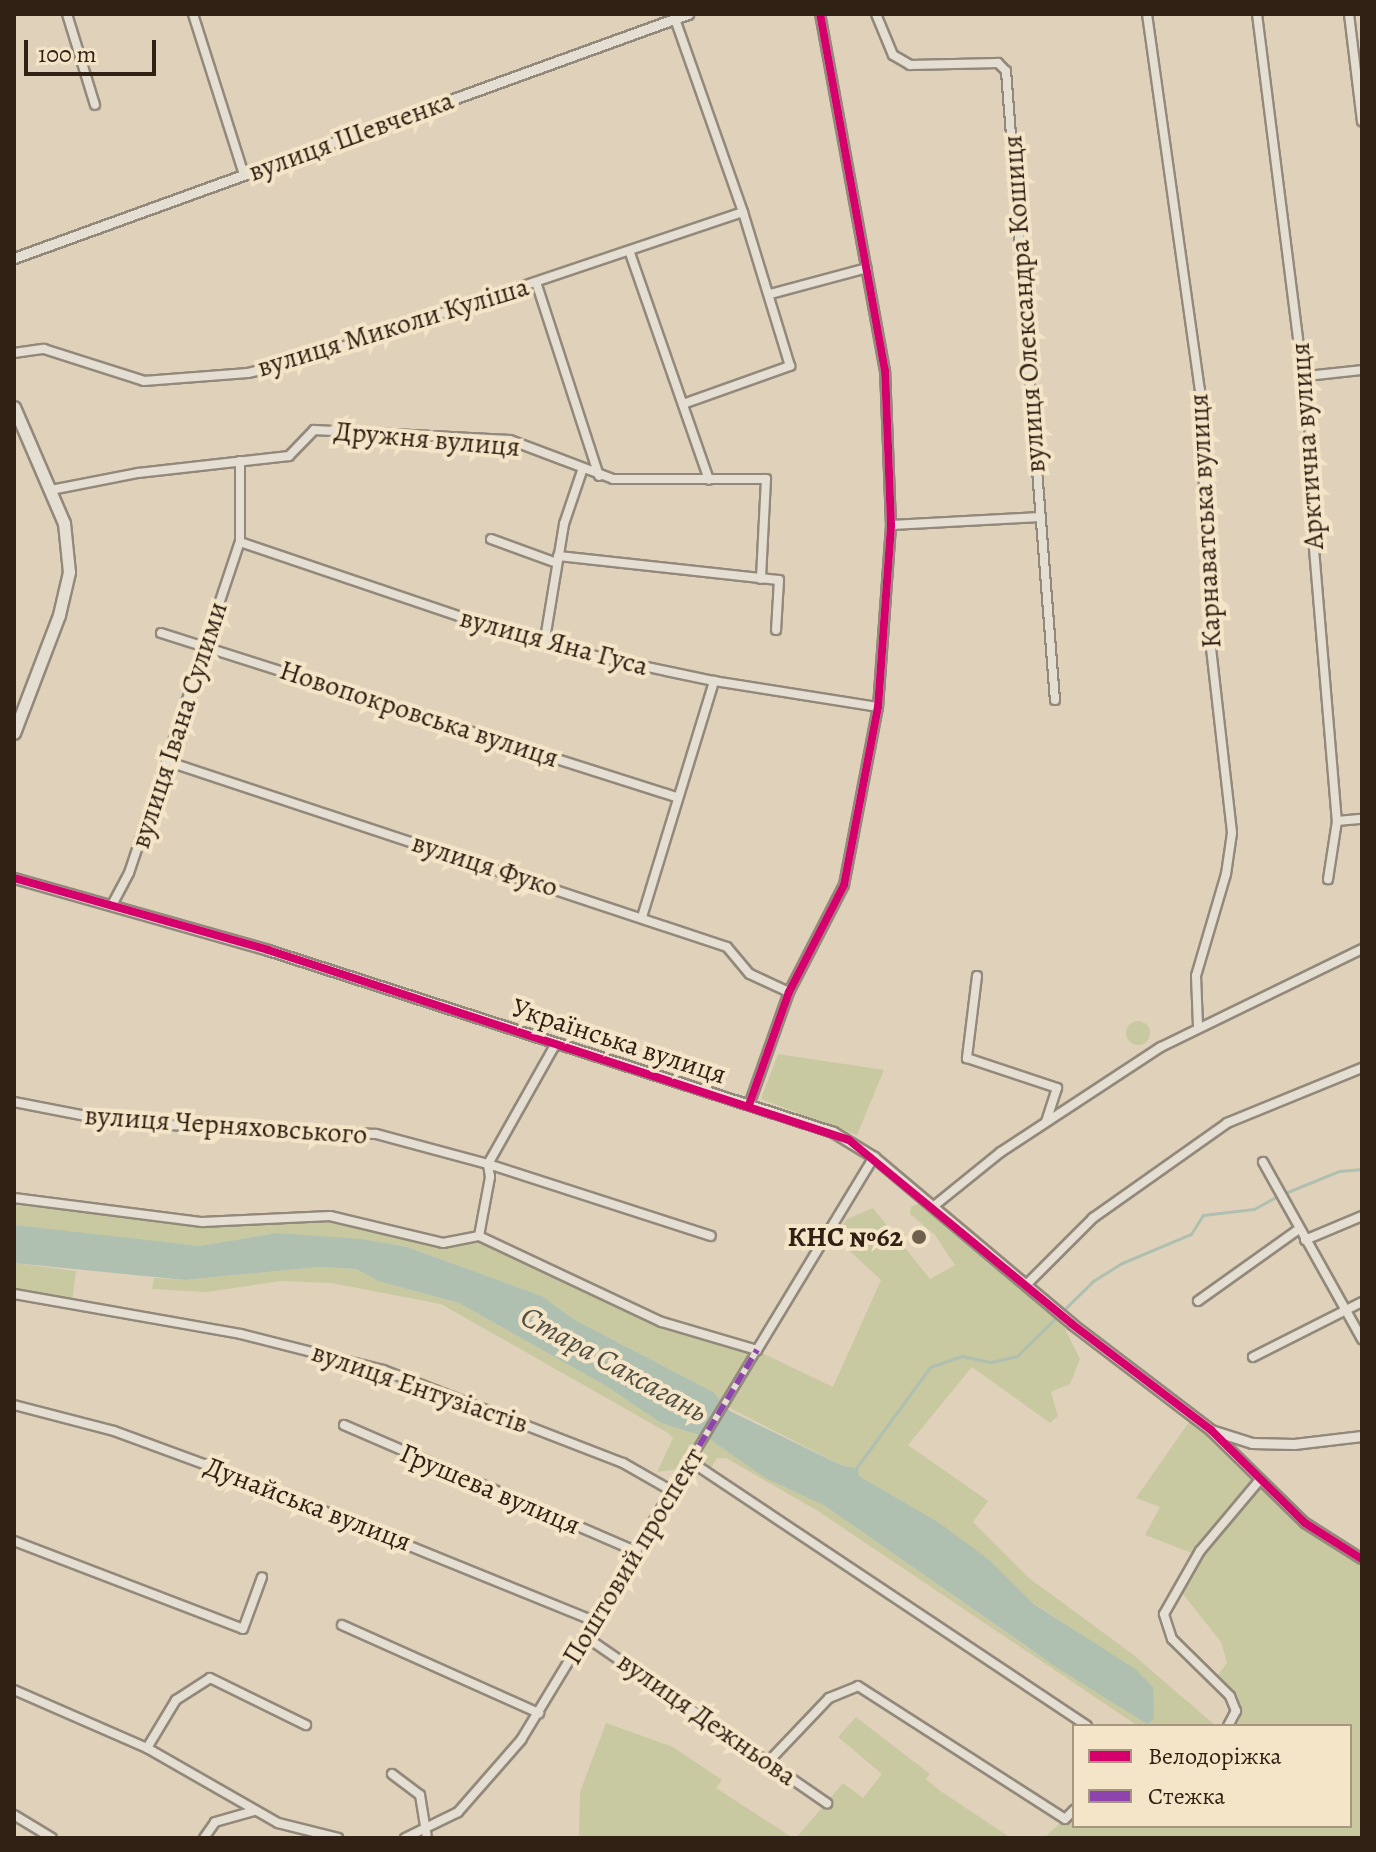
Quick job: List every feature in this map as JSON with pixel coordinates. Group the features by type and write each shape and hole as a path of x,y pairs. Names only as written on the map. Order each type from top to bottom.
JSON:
{"main road":[{"path":"14,407 18,425 51,490 66,533 68,585 14,733"}],"street":[{"path":"67,14 95,105"},
{"path":"193,14 244,175"},
{"name":"вулиця Шевченка","path":"14,258 688,14"},
{"path":"749,1105 789,992 844,885 878,707 891,525 885,371 820,14"},
{"name":"вулиця Олександра Кошиця","path":"876,14 893,55 910,65 1005,67 1055,700"},
{"name":"Карнаватська вулиця","path":"1147,14 1200,390 1211,648 1232,833 1226,874 1196,976 1198,1026"},
{"name":"Арктична вулиця","path":"1257,14 1306,376 1315,472 1313,534 1337,821 1328,879"},
{"path":"1349,14 1362,121"},
{"path":"675,19 743,212 790,366 683,404"},
{"name":"вулиця Миколи Куліша","path":"14,353 52,351 144,381 234,375 303,360 630,253 743,212"},
{"path":"630,253 709,480"},
{"path":"770,294 867,268"},
{"path":"536,282 599,476"},
{"path":"1306,376 1362,370"},
{"name":"Дружня вулиця","path":"51,490 138,473 296,453 314,430 510,440 599,476 766,479 761,579"},
{"path":"240,461 240,542"},
{"path":"544,645 558,560 583,468"},
{"path":"891,525 1041,517"},
{"path":"491,539 558,560 779,580 776,630"},
{"name":"вулиця Яна Гуса","path":"240,542 544,645 714,681 878,707"},
{"name":"вулиця Івана Сулими","path":"112,905 129,873 240,542"},
{"name":"Новопокровська вулиця","path":"161,633 676,797"},
{"path":"642,917 676,797 714,681"},
{"name":"вулиця Фуко","path":"166,761 731,949 750,974 789,992"},
{"path":"1337,821 1362,819"},
{"name":"Українська вулиця","path":"14,878 268,950 555,1045 833,1132 874,1157 1072,1324 1211,1430 1258,1482 1305,1523 1362,1559"},
{"path":"934,1206 1046,1121 1198,1026 1362,949"},
{"path":"977,976 967,1058 1057,1088 1046,1121"},
{"path":"479,1236 488,1164 555,1045"},
{"path":"1026,1285 1093,1218 1227,1123 1362,1068"},
{"name":"вулиця Черняховського","path":"14,1102 122,1123 336,1129 488,1164 711,1236"},
{"name":"Поштовий проспект","path":"405,1838 427,1834 474,1797 539,1713 874,1157"},
{"path":"1263,1162 1362,1339"},
{"path":"14,1198 202,1222 330,1216 443,1243 479,1236 662,1322 757,1350"},
{"path":"1305,1240 1362,1216"},
{"path":"1198,1301 1299,1229"},
{"name":"вулиця Ентузіастів","path":"14,1294 241,1334 383,1370 623,1463 672,1491"},
{"path":"1253,1357 1362,1302"},
{"name":"Дунайська вулиця","path":"14,1405 114,1431 247,1480 595,1621"},
{"name":"Грушева вулиця","path":"344,1425 637,1552"},
{"path":"1211,1430 1252,1443 1294,1444 1362,1436"},
{"path":"690,1461 1084,1724"},
{"path":"1229,1724 1236,1711 1230,1696 1172,1639 1164,1614 1200,1551 1258,1482"},
{"path":"14,1541 243,1629 262,1577"},
{"path":"342,1625 539,1713"},
{"name":"вулиця Дежньова","path":"586,1637 827,1803"},
{"path":"147,1748 176,1700 210,1678 306,1725"},
{"path":"769,1761 829,1698 858,1686 1065,1819 1072,1812"},
{"path":"14,1690 147,1748 278,1823 338,1838"},
{"path":"392,1774 420,1795 427,1834"},
{"path":"204,1838 215,1822 255,1811"},
{"path":"14,1815 52,1838"}],"green space":[{"path":"1138,1021 1146,1025 1150,1033 1146,1041 1138,1045 1130,1041 1126,1033 1130,1025"},
{"path":"778,1054 884,1070 857,1135 761,1099"},
{"path":"14,1198 202,1222 330,1216 443,1243 468,1235 662,1322 755,1350 722,1402 713,1392 575,1320 542,1296 407,1247 276,1233 200,1246 33,1229 14,1225"},
{"path":"920,1203 1064,1327 1080,1359 1070,1384 1051,1392 1058,1416 1050,1423 972,1367 908,1445 988,1501 973,1522 1029,1578 1131,1653 1214,1724 1147,1724 1079,1633 1035,1604 938,1522 859,1476 858,1468 843,1466 726,1406 760,1352 833,1387 881,1280 834,1236 847,1219 873,1208 930,1279 955,1265 935,1235 910,1214 911,1207"},
{"path":"14,1263 76,1271 72,1303 14,1294"},
{"path":"319,1267 356,1269 378,1281 459,1303 606,1386 661,1423 701,1436 682,1469 657,1472 673,1438 668,1433 441,1304 331,1283 281,1281 207,1292 152,1289 154,1278 185,1280"},
{"path":"1189,1422 1209,1434 1279,1507 1362,1567 1362,1838 1044,1838 1072,1812 1072,1828 1352,1828 1352,1724 1229,1724 1235,1711 1214,1680 1227,1663 1221,1642 1175,1584 1192,1553 1145,1535 1160,1507 1136,1498"},
{"path":"708,1438 764,1476 825,1506 1028,1648 1147,1724 1135,1724 818,1511 726,1458 717,1458 709,1471 695,1459"},
{"path":"856,1717 930,1774 926,1779 939,1790 1011,1838 796,1838 843,1783 863,1798 882,1774 838,1737"},
{"path":"606,1723 673,1747 722,1780 716,1788 793,1838 579,1838 580,1792"}],"water":[{"name":"Стара Саксагань","path":"14,1225 200,1246 276,1233 361,1239 407,1247 542,1296 575,1320 713,1392 730,1411 843,1466 858,1468 859,1476 938,1522 988,1559 1034,1604 1135,1669 1153,1687 1154,1719 1147,1724 1056,1667 825,1506 764,1477 708,1438 661,1423 606,1386 459,1303 378,1281 356,1269 319,1267 185,1280 14,1263"}],"waterway":[{"path":"1285,1193 1339,1171 1362,1169"},
{"path":"854,1471 930,1367 962,1356 991,1362 1017,1356 1093,1281 1122,1263 1191,1234 1203,1215 1254,1209 1276,1197"}],"marked path":[{"path":"690,1461 757,1350"}],"cycle path":[{"path":"749,1105 789,992 844,885 878,707 891,525 885,371 820,14"},
{"path":"14,878 268,950 849,1140 1072,1324 1211,1430 1305,1523 1362,1559"}],"place":[{"name":"КНС №62","path":"919,1237"}]}
